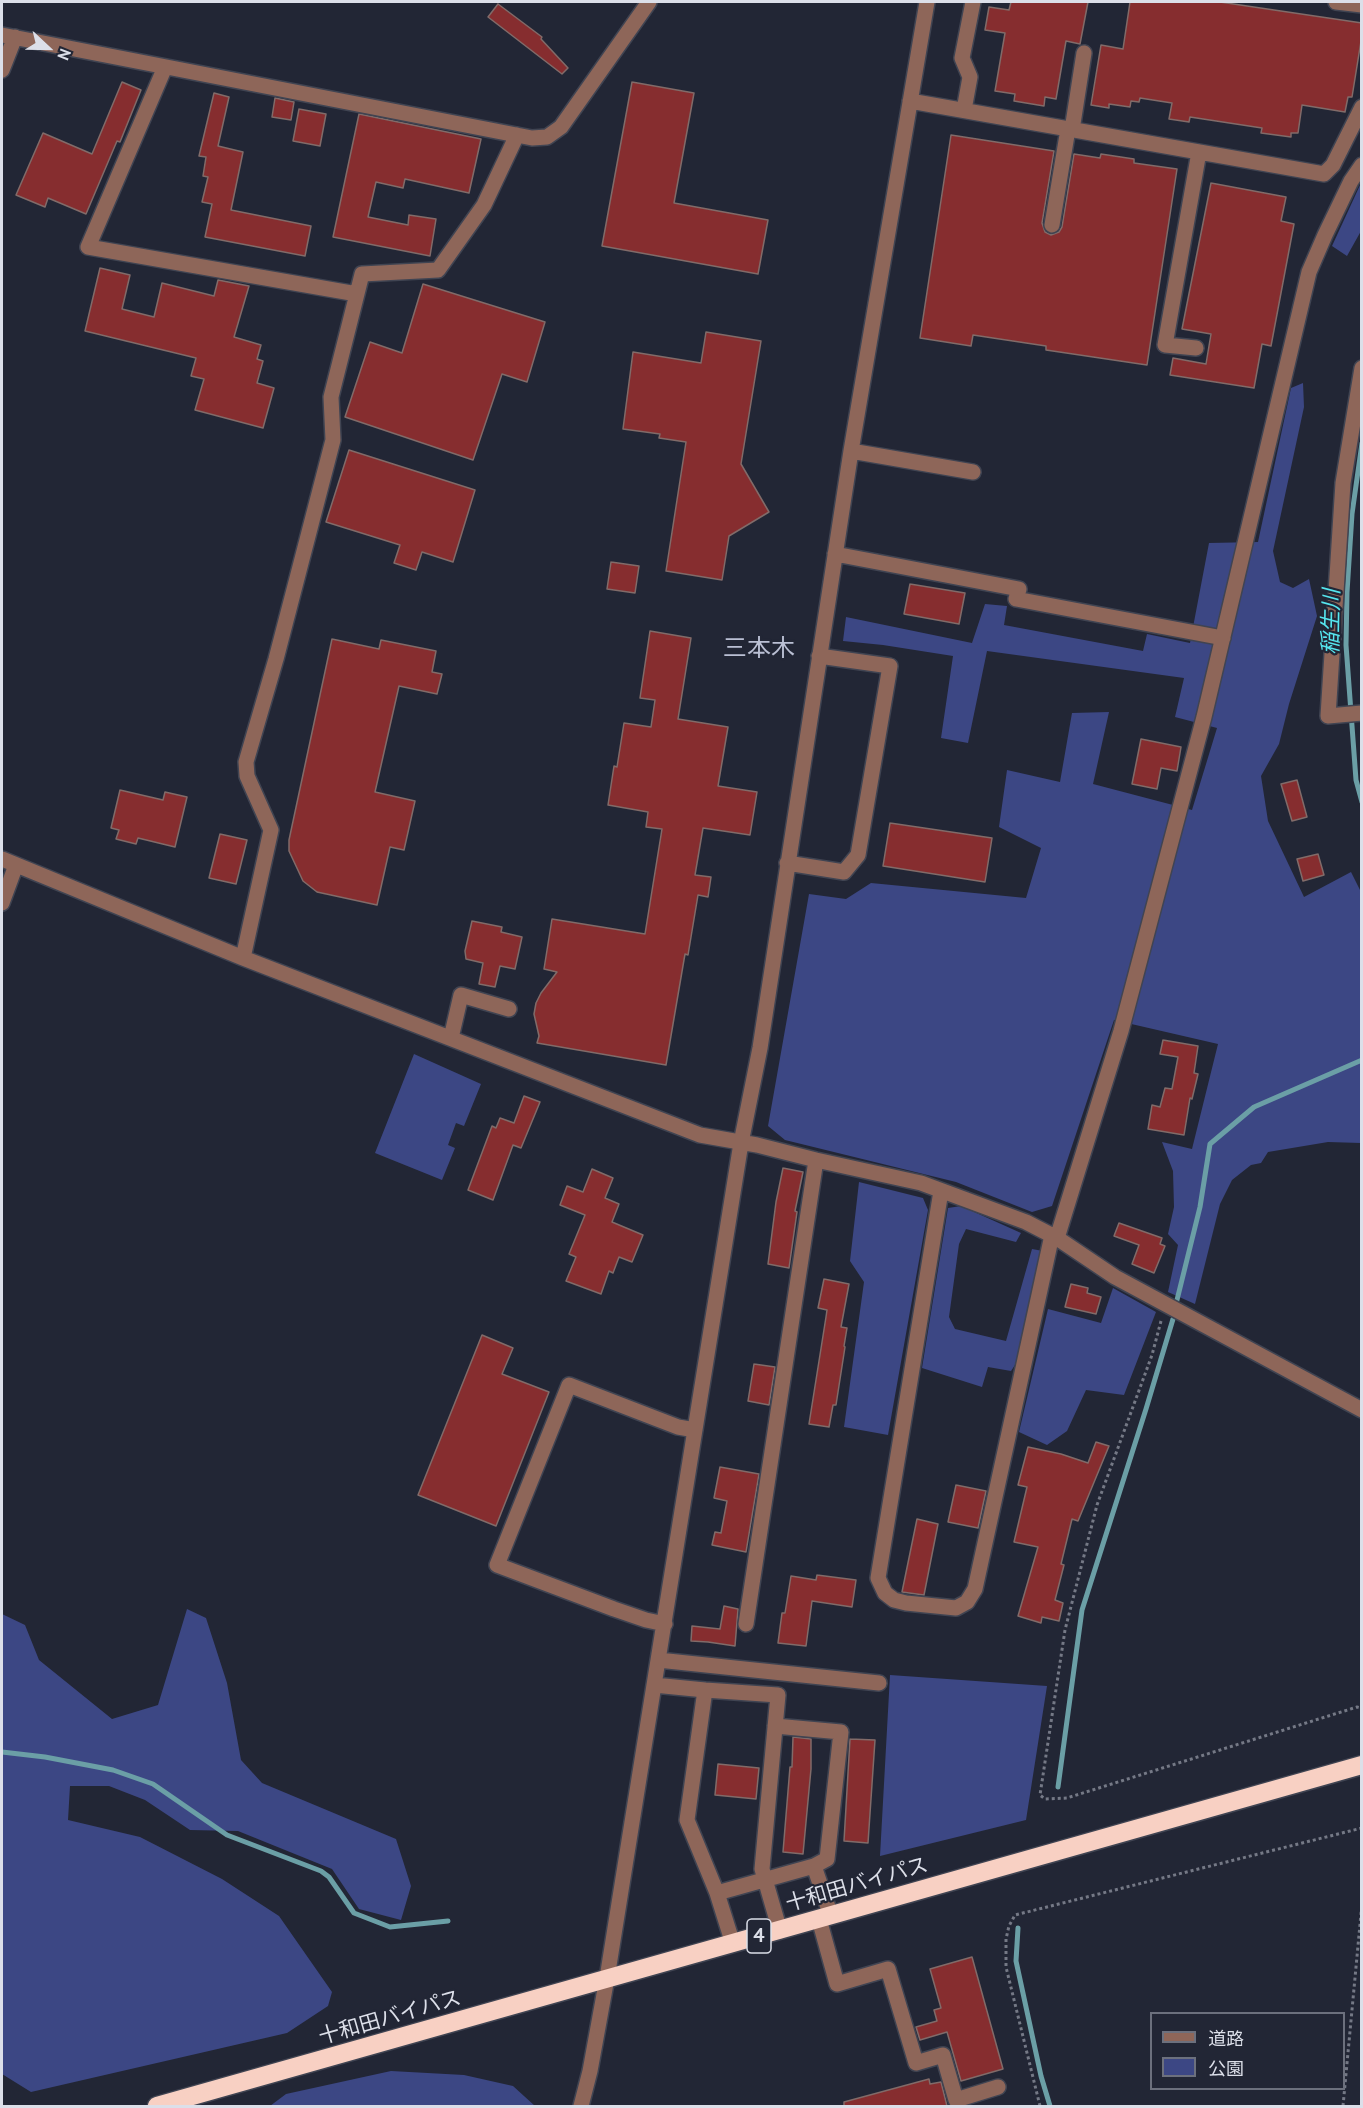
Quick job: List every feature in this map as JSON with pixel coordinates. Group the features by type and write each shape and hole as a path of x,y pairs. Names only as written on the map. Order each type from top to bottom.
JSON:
{"highway":[{"name":"十和田バイパス","path":"157,2106 1362,1765"}],"street":[{"path":"2,70 8,36 532,138 547,137 561,127 649,2"},
{"path":"581,2106 590,2071 607,1978 741,1143 760,1048 851,452 927,2"},
{"path":"964,111 970,77 962,58 972,2"},
{"path":"1336,2 1362,5"},
{"path":"1052,225 1084,53"},
{"path":"165,66 88,247 357,294"},
{"path":"910,101 1323,174 1333,165 1362,107"},
{"path":"243,958 272,830 247,776 246,762 276,659 333,440 331,397 362,274 438,270 484,205 517,135"},
{"path":"1196,348 1165,345 1200,152"},
{"path":"941,1191 878,1578 885,1593 894,1600 956,1608 967,1602 975,1588 1055,1237 1121,1031 1204,717 1310,272 1329,226 1351,181 1362,165"},
{"path":"1361,713 1328,716 1343,483 1362,368"},
{"path":"851,452 973,472"},
{"path":"835,554 1019,589 1016,599 1223,638"},
{"path":"787,863 844,872 858,855 890,666 819,656"},
{"path":"2,903 9,862 243,958 700,1135 757,1144 816,1160 921,1183 1026,1222 1055,1237 1115,1277 1362,1410"},
{"path":"451,1038 461,995 508,1009"},
{"path":"746,1624 816,1160"},
{"path":"665,1624 646,1620 497,1565 569,1385 678,1427 695,1430"},
{"path":"658,1660 879,1683"},
{"path":"654,1686 778,1695 762,1869 780,1930"},
{"path":"705,1689 687,1820 717,1893 733,1944"},
{"path":"717,1893 766,1881 814,1866 827,1859 841,1732 775,1726"},
{"path":"814,1866 837,1984 888,1969 916,2063 943,2055 956,2100 998,2087"}],"path":[{"path":"1166,1305 1152,1355 1097,1505 1068,1618 1040,1794 1045,1799 1067,1798 1357,1707 1362,1708"},
{"path":"1040,2106 1005,1967 1007,1933 1015,1915 1362,1828"},
{"path":"1345,2085 1362,1903"},
{"path":"1343,2106 1344,2090"}],"green space":[{"path":"1361,183 1361,231 1347,256 1332,246"},
{"path":"1303,383 1304,407 1273,551 1280,582 1293,588 1309,579 1317,616 1279,744 1261,776 1268,821 1304,897 1351,872 1361,892 1361,1143 1328,1142 1268,1152 1261,1163 1251,1165 1232,1180 1220,1204 1195,1304 1168,1292 1178,1245 1168,1234 1174,1207 1173,1171 1162,1142 1192,1149 1218,1044 1114,1020 1052,1206 1032,1212 956,1182 785,1140 768,1126 809,894 846,899 871,883 1026,898 1041,848 999,827 1007,770 1060,782 1072,713 1109,712 1093,784 1192,810 1217,728 1175,717 1184,678 987,651 968,743 941,738 953,656 843,641 846,617 972,643 985,604 1007,606 1004,625 1143,651 1147,634 1190,643 1209,543 1258,542 1291,388"},
{"path":"414,1054 481,1084 464,1126 456,1123 448,1145 455,1148 442,1180 375,1153"},
{"path":"859,1182 923,1198 928,1210 888,1435 844,1427 864,1282 850,1261"},
{"path":"961,1206 1021,1233 1016,1242 966,1229 959,1244 949,1317 955,1329 1006,1341 1032,1249 1043,1251 1017,1362 1011,1371 988,1367 982,1387 922,1368 948,1208"},
{"path":"1113,1288 1156,1312 1124,1395 1086,1390 1067,1431 1047,1445 1019,1432 1048,1309 1101,1323"},
{"path":"187,1609 206,1618 227,1683 241,1760 262,1783 396,1839 411,1886 401,1920 359,1909 332,1869 238,1831 190,1830 145,1800 109,1786 70,1786 68,1820 140,1837 222,1879 279,1916 332,1992 328,2006 287,2033 31,2092 2,2074 2,1614 25,1625 39,1660 112,1719 158,1705"},
{"path":"890,1675 1047,1686 1026,1820 880,1856"},
{"path":"391,2071 464,2075 513,2086 535,2106 270,2106 286,2094"}],"building":[{"path":"1011,2 1088,2 1080,44 1066,41 1056,99 1045,97 1044,106 1014,101 1015,94 995,91 1005,33 985,30 989,7 1009,10"},
{"path":"1130,2 1220,2 1362,23 1352,97 1348,97 1345,112 1302,105 1298,133 1291,133 1291,137 1261,133 1262,128 1190,117 1189,122 1169,119 1172,103 1140,98 1139,102 1131,101 1130,107 1109,104 1109,108 1091,105 1101,45 1123,49"},
{"path":"498,4 542,37 541,39 568,68 562,74 488,17"},
{"path":"122,82 141,90 120,142 117,141 86,214 48,198 45,207 16,195 43,133 92,154"},
{"path":"632,82 694,93 674,203 768,220 758,274 602,246"},
{"path":"214,93 229,97 218,146 243,152 231,210 311,226 305,256 205,237 212,204 202,202 208,177 203,176 206,157 199,156"},
{"path":"275,98 294,102 291,120 272,117"},
{"path":"299,109 326,114 320,146 293,141"},
{"path":"359,114 481,139 469,193 405,179 403,188 376,182 368,217 408,225 409,215 436,219 430,256 333,237"},
{"path":"951,135 1054,151 1042,223 1045,232 1051,235 1059,232 1062,227 1074,154 1100,158 1101,154 1134,159 1134,163 1177,169 1147,365 1046,350 1046,346 973,335 971,346 920,338"},
{"path":"1211,183 1286,197 1281,221 1294,224 1271,346 1262,344 1254,388 1170,375 1173,358 1206,364 1211,334 1182,329"},
{"path":"100,268 130,275 122,309 154,317 162,283 214,296 218,280 249,286 234,337 261,345 257,359 263,361 257,383 274,388 263,428 195,410 204,379 191,376 196,358 85,331"},
{"path":"423,284 545,322 527,382 502,374 473,460 345,417 370,342 402,353"},
{"path":"706,332 761,341 741,464 769,512 729,536 722,580 666,571 686,442 659,438 660,434 623,429 633,352 701,363"},
{"path":"349,450 475,490 453,562 422,552 416,570 394,563 400,545 326,522"},
{"path":"611,562 639,566 635,593 607,589"},
{"path":"910,584 965,593 959,624 904,614"},
{"path":"650,631 691,638 678,719 728,727 718,786 757,792 750,835 703,828 695,875 711,877 708,897 698,895 688,955 685,954 666,1065 537,1043 539,1036 534,1014 541,993 557,972 544,969 552,919 645,934 662,829 646,827 648,812 608,805 624,723 651,727 655,700 640,698"},
{"path":"332,639 379,649 381,640 436,651 432,672 442,674 437,694 399,686 375,792 415,801 404,850 390,847 377,905 317,892 303,881 289,851 289,840"},
{"path":"1141,739 1181,747 1177,771 1161,768 1157,789 1132,784"},
{"path":"1297,780 1307,817 1292,821 1281,784"},
{"path":"120,790 163,800 165,792 187,797 175,847 138,838 136,844 116,839 119,830 111,828"},
{"path":"890,823 992,838 985,882 883,866"},
{"path":"220,834 247,840 236,884 209,878"},
{"path":"1318,854 1324,875 1303,881 1297,859"},
{"path":"472,921 502,927 501,932 522,937 515,969 500,966 495,987 479,984 483,963 466,959 465,951"},
{"path":"1163,1040 1198,1046 1194,1073 1198,1074 1192,1099 1190,1098 1184,1135 1148,1129 1152,1105 1160,1107 1165,1088 1172,1089 1178,1057 1160,1054"},
{"path":"524,1096 540,1102 521,1148 513,1145 493,1200 468,1190 492,1126 496,1128 500,1118 514,1123"},
{"path":"783,1168 803,1172 795,1211 797,1212 789,1268 768,1264"},
{"path":"592,1169 613,1178 605,1198 619,1204 612,1222 643,1235 632,1262 619,1257 613,1273 609,1271 601,1294 566,1281 576,1257 569,1254 585,1215 560,1205 567,1186 583,1192"},
{"path":"1119,1223 1162,1238 1160,1244 1165,1246 1154,1273 1132,1264 1139,1245 1114,1236"},
{"path":"824,1279 849,1284 841,1327 847,1328 845,1347 836,1405 833,1405 829,1427 809,1424 827,1310 818,1308"},
{"path":"1071,1284 1088,1288 1087,1293 1101,1297 1096,1314 1065,1307"},
{"path":"482,1335 513,1348 502,1374 549,1392 496,1526 418,1495"},
{"path":"754,1364 775,1367 769,1405 748,1401"},
{"path":"1096,1442 1109,1446 1078,1521 1072,1519 1055,1600 1063,1603 1059,1621 1042,1617 1041,1623 1018,1616 1038,1547 1014,1542 1027,1487 1018,1485 1028,1447 1088,1463"},
{"path":"720,1467 759,1474 746,1552 712,1545 715,1532 721,1533 727,1501 714,1498"},
{"path":"956,1485 986,1491 978,1528 948,1522"},
{"path":"917,1519 938,1524 924,1595 902,1592"},
{"path":"817,1575 856,1580 852,1607 812,1601 806,1646 778,1643 791,1576 816,1580"},
{"path":"724,1606 738,1609 735,1646 691,1641 692,1626 720,1629"},
{"path":"793,1737 811,1739 811,1769 803,1854 783,1852"},
{"path":"850,1739 875,1740 868,1843 844,1841"},
{"path":"718,1764 759,1768 756,1799 715,1795"},
{"path":"972,1957 1003,2069 961,2081 947,2032 920,2040 916,2027 937,2021 934,2010 941,2008 930,1969"},
{"path":"929,2079 930,2084 941,2082 947,2106 844,2106 844,2102"}],"waterway":[{"name":"稲生川","path":"1362,443 1352,514 1346,645 1356,780 1362,802"},
{"path":"1176,1304 1200,1207 1210,1144 1254,1107 1362,1060"},
{"path":"1058,1787 1082,1610 1173,1319"},
{"path":"2,1752 45,1757 113,1770 153,1784 227,1835 321,1871 329,1877 354,1913 390,1927 448,1921"},
{"path":"1018,1928 1016,1961 1041,2076 1050,2106"}],"district":[{"name":"三本木","path":"759,649"}]}
